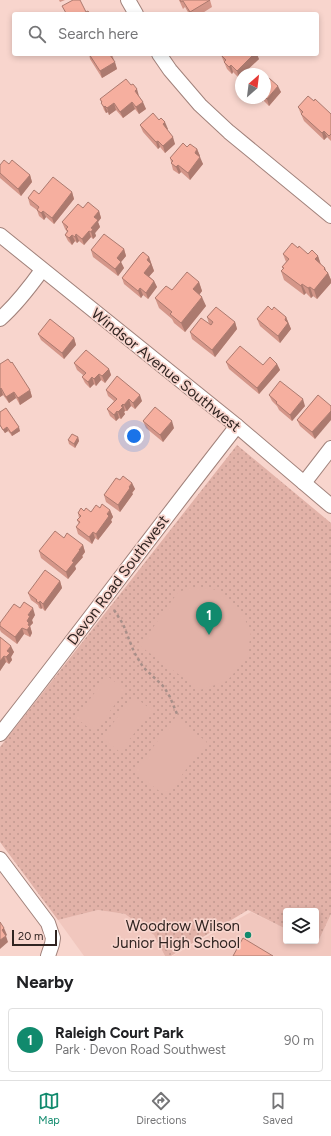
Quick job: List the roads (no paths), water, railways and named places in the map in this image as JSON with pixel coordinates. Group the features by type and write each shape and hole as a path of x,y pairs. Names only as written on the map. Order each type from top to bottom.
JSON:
{"street":[{"path":"128,0 135,12"},
{"path":"160,56 170,70 200,105 229,132 331,216"},
{"name":"Windsor Avenue Southwest","path":"0,235 237,426 331,506"},
{"path":"0,319 26,292 42,270"},
{"name":"Devon Road Southwest","path":"0,734 237,426"},
{"path":"304,483 331,448"},
{"path":"0,859 48,923 52,933 52,944 48,956"}],"place":[{"name":"Raleigh Court Park","path":"209,635"},
{"name":"Woodrow Wilson Junior High School","path":"248,935"}]}
